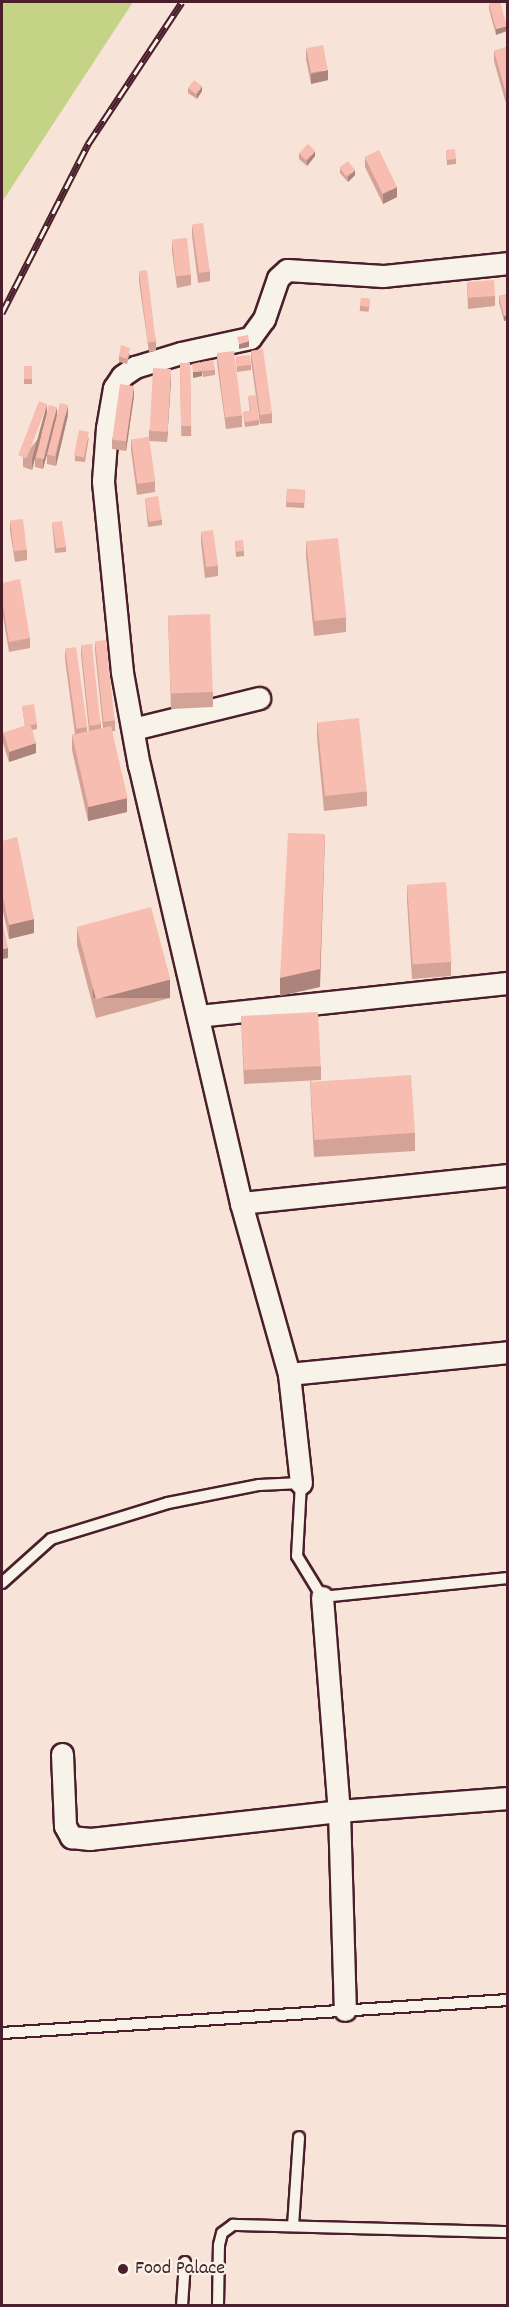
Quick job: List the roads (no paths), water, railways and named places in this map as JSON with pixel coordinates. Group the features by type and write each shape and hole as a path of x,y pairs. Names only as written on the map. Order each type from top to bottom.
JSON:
{"street":[{"path":"302,1484 290,1374 241,1203 132,729 122,672 103,482 107,428 114,388 122,376 135,367 158,360 250,338 264,319 278,279 287,270 383,276 507,263"},
{"path":"132,729 259,699"},
{"path":"198,1016 507,983"},
{"path":"241,1203 507,1175"},
{"path":"290,1374 507,1352"},
{"path":"322,1597 339,1811 345,2010"},
{"path":"62,1754 65,1826 71,1838 90,1839 339,1811 507,1797"}],"lane":[{"path":"2,1583 51,1539 168,1503 259,1485 302,1484 297,1556 322,1597 507,1578"},
{"path":"2,2033 507,2000"},
{"path":"293,2226 299,2137"},
{"path":"218,2306 222,2233 233,2225 507,2232"},
{"path":"182,2306 185,2262"}],"railway":[{"path":"2,313 88,144 182,2"}],"place":[{"name":"Food Palace","path":"123,2269"}]}
